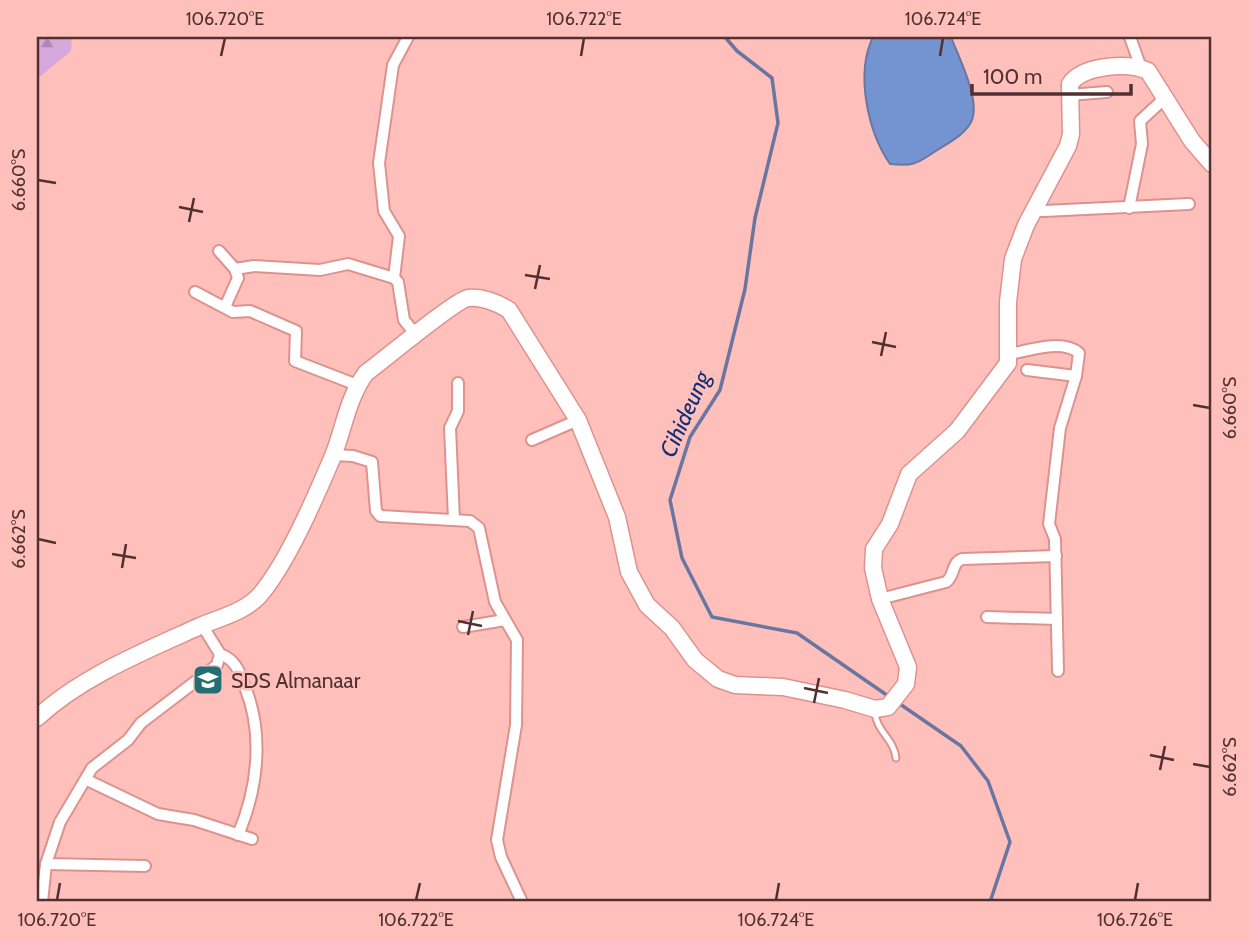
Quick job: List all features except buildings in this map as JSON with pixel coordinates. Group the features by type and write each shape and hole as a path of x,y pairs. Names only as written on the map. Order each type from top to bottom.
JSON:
{"main road":[{"path":"37,718 50,706 112,668 234,612 259,596 283,559 333,455 357,385 366,373 454,305 467,299 503,306 515,318 578,420 617,517 629,572 647,605 672,628 695,660 718,679 735,685 783,687 881,708 903,688 908,667 880,599 873,568 874,549 890,524 909,474 962,424 1006,367 1010,354 1008,302 1013,259 1038,201 1055,175 1071,134 1070,84 1079,74 1126,66 1141,68 1154,76 1192,141 1212,164"}],"street":[{"path":"394,278 399,236 384,211 379,163 393,65 408,37"},
{"path":"1130,37 1141,68"},
{"path":"1069,95 1107,92"},
{"path":"1129,208 1142,144 1140,121 1166,97"},
{"path":"1038,201 1042,211 1189,204"},
{"path":"219,251 235,270 238,282 225,307"},
{"path":"235,270 254,266 320,270 348,264 394,278 398,282 404,320 417,336"},
{"path":"195,292 235,312 250,310 284,324 296,331 295,361 357,385"},
{"path":"1010,354 1044,347 1075,350 1079,354 1076,376 1060,428 1049,524 1055,539 1058,671"},
{"path":"1027,370 1076,376"},
{"path":"454,519 450,428 458,411 458,383"},
{"path":"532,440 578,420"},
{"path":"333,455 372,462 376,511 380,516 454,519 478,525 495,602 517,640 516,725 497,840 500,857 523,902"},
{"path":"880,599 946,582 951,577 955,564 961,559 1056,556"},
{"path":"987,617 1057,619"},
{"path":"463,627 505,620"},
{"path":"202,625 220,654 236,664 251,702 256,726 251,800 238,835"},
{"path":"42,902 46,864 60,822 92,768 128,740 141,723 214,668 220,654"},
{"path":"87,779 158,814 194,820 252,839"},
{"path":"46,864 145,866"}],"lane":[{"path":"881,708 875,718 892,742 896,758"}],"green space":[{"path":"37,37 72,37 71,51 37,79"}],"water":[{"path":"873,37 951,37 968,78 974,111 970,125 958,137 917,162 906,165 890,164 870,120 866,102 865,68"}],"waterway":[{"name":"Cihideung","path":"725,37 737,51 772,78 778,123 755,218 745,289 720,390 690,437 670,500 682,558 712,617 797,633 891,698"},
{"name":"Cihideung","path":"897,702 961,746 988,781 1010,842 990,902"}],"place":[{"name":"SDS Almanaar","path":"208,680"}]}
